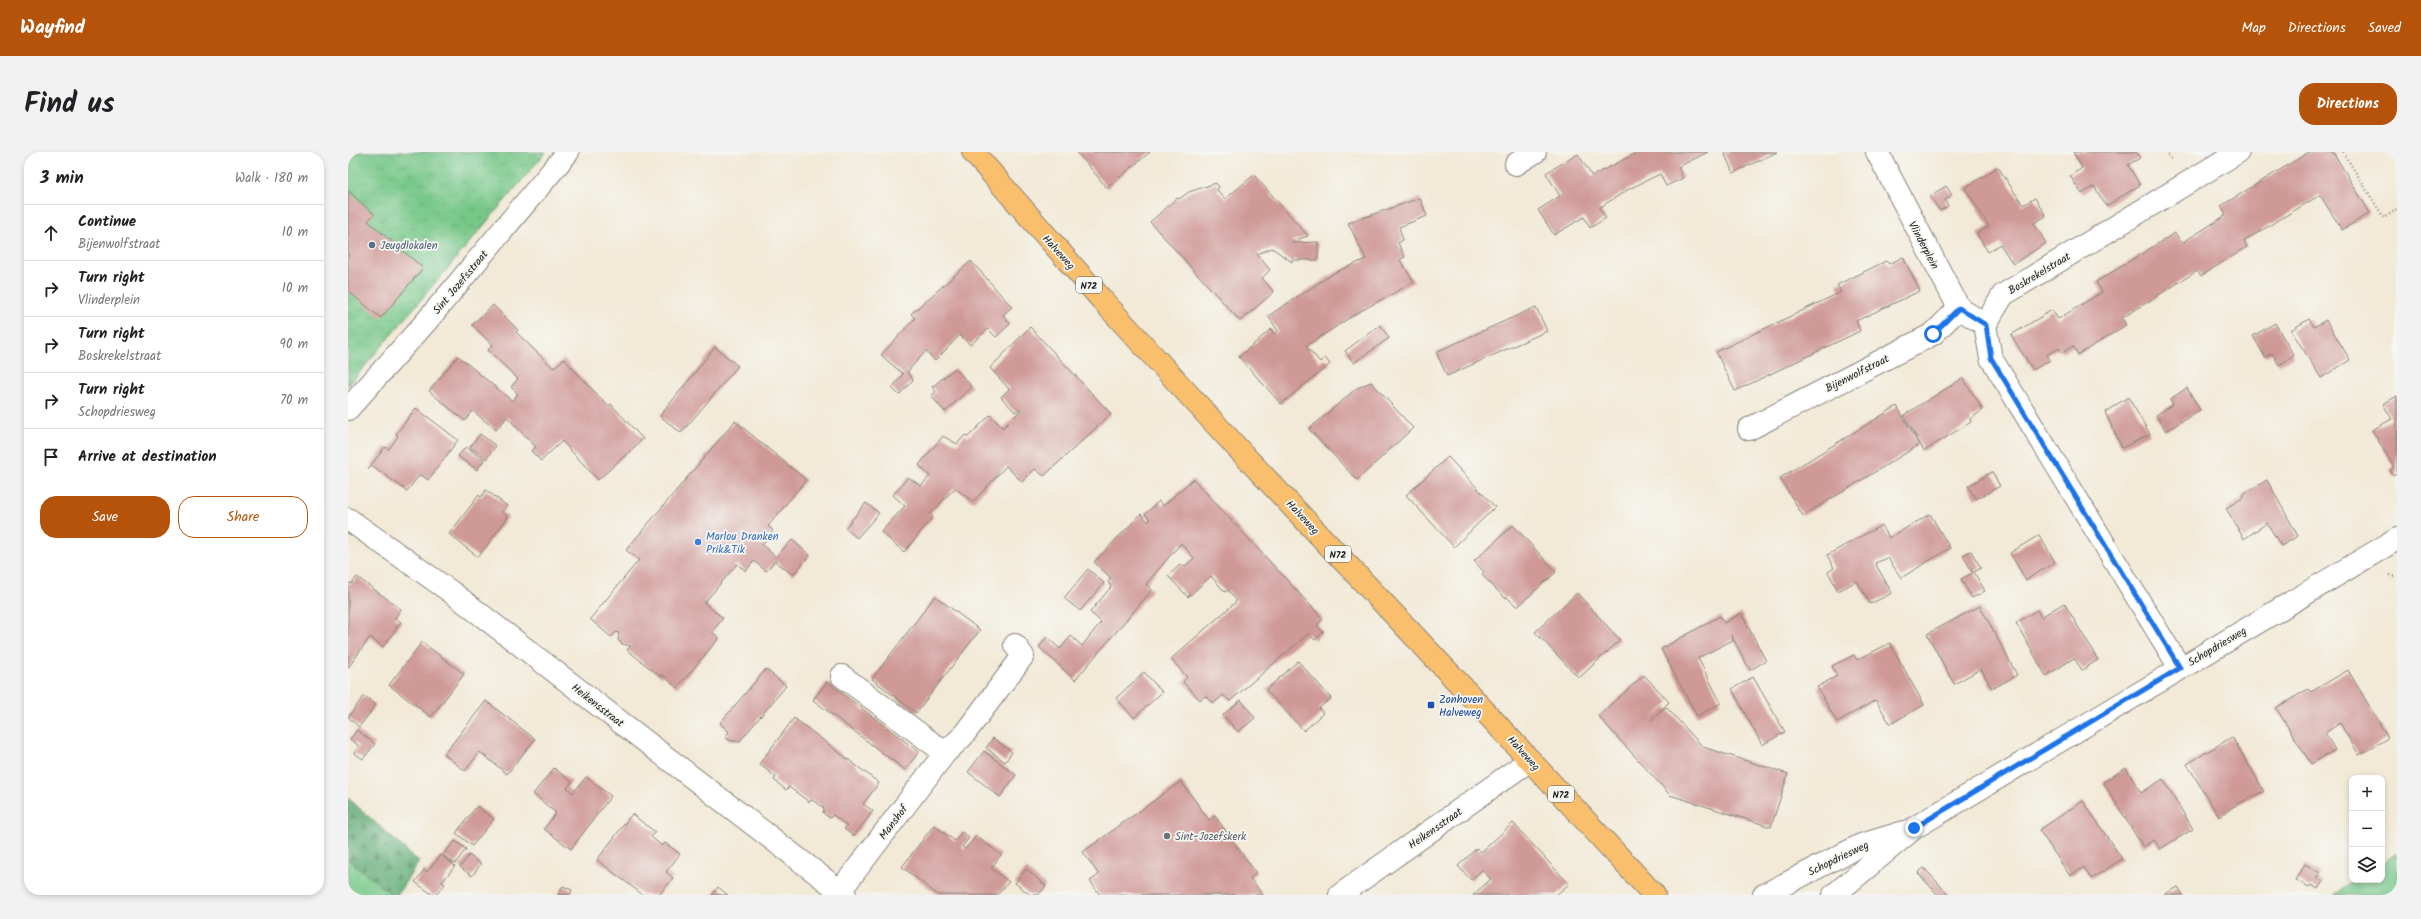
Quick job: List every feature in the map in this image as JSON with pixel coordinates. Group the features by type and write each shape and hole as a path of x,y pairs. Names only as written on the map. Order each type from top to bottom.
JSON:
{"main road":[{"name":"Halveweg","path":"973,152 1124,324 1654,895"}],"street":[{"name":"Sint Jozefsstraat","path":"348,409 425,323 568,152"},
{"path":"1516,164 1534,152"},
{"name":"Vlinderplein","path":"1876,152 1959,308 1986,325"},
{"name":"Boskrekelstraat","path":"1986,325 2003,295 2238,152"},
{"name":"Bijenwolfstraat","path":"1749,429 1933,334 1959,308"},
{"path":"1986,325 1991,358 2180,668"},
{"name":"Heikensstraat","path":"348,520 454,594 843,893"},
{"name":"Schopdriesweg","path":"1834,895 1914,828 2397,538"},
{"name":"Manshof","path":"843,893 945,753 962,737 1023,656 1015,645"},
{"path":"842,676 945,753"},
{"name":"Heikensstraat","path":"1340,895 1530,760"},
{"name":"Schopdriesweg","path":"1764,895 1862,845 1914,828"}],"path":[{"path":"2343,152 2384,218 2397,209"}],"green space":[{"path":"348,152 546,152 348,386"},
{"path":"348,798 419,862 397,895 392,895 348,859"},
{"path":"2397,853 2397,895 2334,895 2352,883 2385,883 2385,861"},
{"path":"348,859 392,895 348,895"}],"building":[{"path":"1077,152 1150,152 1107,188"},
{"path":"1638,152 1708,152 1678,167 1683,178 1666,186 1660,174 1629,189 1599,208 1606,218 1590,228 1584,217 1554,235 1538,210 1560,196 1546,173 1578,154 1592,176"},
{"path":"1724,152 1777,152 1733,173"},
{"path":"2073,152 2136,152 2140,158 2128,165 2140,185 2106,206 2094,186 2082,194 2070,176 2082,168"},
{"path":"2309,152 2333,152 2370,213 2342,230 2320,195 2244,241 2247,247 2201,276 2197,271 2122,318 2126,325 2078,355 2073,346 2062,353 2059,348 2047,355 2050,360 2033,370 2011,335 2052,310 2058,319 2102,292 2096,282 2175,233 2182,243 2226,215 2221,206"},
{"path":"1998,167 2023,205 2035,198 2046,216 2034,223 2046,243 2013,264 2000,244 1988,252 1977,234 1989,226 1965,188"},
{"path":"1254,175 1308,236 1292,241 1293,243 1318,242 1318,260 1292,260 1292,262 1272,248 1257,254 1270,270 1262,278 1274,292 1240,321 1150,222 1177,198 1179,199 1189,192 1216,183 1219,187 1217,190 1225,199"},
{"path":"1946,186 1952,195 1945,200 1948,206 1940,211 1930,196"},
{"name":"Jeugdlokalen","path":"348,191 374,214 368,221 423,268 381,318 348,291"},
{"path":"1420,198 1427,216 1399,227 1403,240 1398,243 1405,257 1400,260 1414,282 1357,313 1306,346 1320,362 1325,358 1330,364 1281,404 1239,357 1271,329 1274,334 1278,331 1268,316 1334,273 1366,259 1348,223"},
{"path":"1903,257 1920,291 1856,321 1860,331 1735,391 1716,352 1841,292 1837,285 1886,261 1889,264"},
{"path":"971,261 1012,307 1003,315 1010,324 996,337 988,329 970,345 960,335 935,361 926,351 907,372 913,380 899,395 892,388 903,374 881,355 915,318 911,314"},
{"path":"493,305 518,330 516,332 553,368 564,359 608,406 611,404 643,439 598,480 562,441 541,461 531,451 536,447 507,417 496,430 473,411 465,421 429,391 458,356 512,401 518,394 511,387 518,379 488,350 493,345 472,325"},
{"path":"1536,307 1547,331 1447,376 1436,352"},
{"path":"2309,319 2314,327 2326,320 2350,360 2321,378 2291,330"},
{"path":"2275,323 2294,356 2279,365 2272,353 2265,357 2253,336"},
{"path":"1380,325 1389,338 1354,363 1345,351"},
{"path":"1030,327 1111,414 1044,476 1035,469 1022,482 1006,466 973,502 955,488 930,514 933,517 904,552 881,532 905,506 893,495 908,477 921,486 930,476 919,465 943,436 957,444 965,435 968,437 990,415 1003,428 1021,410 1020,409 1015,412 1001,397 1009,389 990,368"},
{"path":"715,347 738,366 681,433 660,416"},
{"path":"955,368 972,387 945,412 931,396 936,392 932,387"},
{"path":"1963,378 1983,410 1970,419 1971,422 1924,451 1904,415"},
{"path":"1371,382 1413,428 1357,480 1309,429 1357,388"},
{"path":"2187,388 2200,410 2166,431 2156,415 2173,404 2170,399"},
{"path":"2397,396 2397,474 2393,476 2390,470 2394,467 2372,430 2392,419 2383,404"},
{"path":"2128,397 2150,434 2122,448 2105,412"},
{"path":"1897,406 1919,445 1803,516 1780,478"},
{"path":"416,408 458,440 428,480 420,474 407,491 373,466 368,469 385,447 389,449 398,436 396,434"},
{"name":"Marlou Dranken Prik&Tik","path":"735,421 806,480 768,526 773,531 762,545 776,557 792,540 810,555 793,575 775,561 766,571 754,561 746,571 737,564 704,603 723,618 712,632 719,638 677,688 663,675 661,677 627,650 631,646 622,644 618,640 619,633 616,632 611,637 590,619 639,560 626,550"},
{"path":"480,434 496,446 486,459 470,447"},
{"path":"466,447 484,460 477,470 458,456"},
{"path":"1448,457 1495,507 1454,547 1406,495"},
{"path":"1992,472 2000,486 1976,499 1968,486"},
{"path":"1193,479 1323,619 1317,625 1323,632 1315,640 1308,634 1230,701 1223,695 1214,703 1205,696 1200,700 1183,682 1187,677 1171,659 1237,601 1228,590 1225,592 1211,576 1188,597 1168,576 1181,564 1184,567 1194,558 1181,543 1146,584 1152,590 1075,680 1039,647 1047,637 1060,649 1071,636 1082,646 1101,622 1090,612 1111,587 1108,582 1111,578 1094,562 1141,514 1148,522 1150,519 1145,514 1159,501 1163,506"},
{"path":"2267,480 2298,536 2281,546 2267,523 2244,539 2226,508 2243,498 2242,495"},
{"path":"486,490 507,506 502,512 508,517 478,557 449,534 479,495 481,497"},
{"path":"866,503 879,513 857,538 845,528"},
{"path":"1930,514 1950,548 1901,578 1888,558 1875,563 1892,593 1870,604 1857,581 1838,591 1828,572 1834,568 1827,555 1882,525 1889,538"},
{"path":"1513,525 1556,572 1517,607 1507,597 1505,598 1482,575 1484,572 1474,561"},
{"path":"2039,535 2055,562 2026,580 2010,553"},
{"path":"1971,551 1981,568 1974,572 1985,591 1972,598 1961,579 1973,573 1963,555"},
{"path":"1088,569 1104,583 1080,611 1064,598"},
{"path":"357,577 401,609 395,618 401,622 383,647 370,637 348,668 348,582 351,584"},
{"path":"1577,593 1620,640 1579,678 1535,632"},
{"path":"935,596 980,630 916,713 872,679"},
{"path":"2064,603 2098,660 2082,670 2074,658 2046,676 2016,623 2037,610 2041,617"},
{"path":"1980,606 2017,675 1992,689 1981,669 1954,684 1927,634"},
{"path":"1741,613 1766,661 1750,670 1731,635 1733,640 1698,658 1721,703 1697,716 1661,649 1720,616 1724,623"},
{"path":"422,642 464,674 431,717 389,685"},
{"path":"1890,643 1924,705 1890,724 1876,700 1837,722 1817,687 1837,676 1832,666 1854,655 1857,660"},
{"path":"1298,661 1331,698 1319,708 1323,713 1304,731 1266,690"},
{"path":"766,669 786,686 740,741 731,741 725,737 729,732 720,723"},
{"path":"2348,670 2388,738 2359,755 2340,723 2325,733 2335,750 2311,764 2276,708 2308,689 2311,692"},
{"path":"1144,672 1162,692 1134,718 1116,698"},
{"path":"1644,675 1669,702 1651,720 1666,707 1703,747 1788,774 1771,827 1670,795 1598,716"},
{"path":"1753,677 1785,732 1762,745 1732,689"},
{"path":"827,682 919,752 905,770 813,700"},
{"path":"364,696 376,705 359,727 348,717"},
{"path":"1241,700 1255,718 1238,732 1223,715"},
{"path":"486,701 535,739 507,774 480,752 465,771 444,754"},
{"path":"794,718 879,783 863,804 873,811 854,836 844,829 847,826 833,815 830,818 823,813 824,808 812,800 809,802 789,787 786,790 774,780 776,777 759,764"},
{"path":"357,730 375,744 363,759 354,753 359,746 350,739"},
{"path":"2232,737 2264,791 2233,807 2219,817 2187,764"},
{"path":"993,738 1012,752 1005,762 986,748"},
{"path":"984,751 1016,775 1000,797 968,772"},
{"path":"554,768 572,782 567,788 573,793 586,777 611,796 571,849 544,829 556,813 533,794"},
{"path":"2126,768 2141,793 2163,779 2193,829 2160,849 2154,840 2143,847 2103,782"},
{"name":"Sint-Jozefskerk","path":"1181,781 1209,820 1215,816 1256,873 1250,878 1263,895 1100,895 1090,881 1099,875 1083,852"},
{"path":"2083,801 2122,859 2091,879 2084,867 2070,876 2039,830"},
{"path":"477,806 494,819 472,846 456,833"},
{"path":"632,814 655,832 651,837 662,846 665,843 680,854 666,872 673,878 659,895 643,895 597,860"},
{"path":"1513,823 1569,884 1556,895 1473,895 1491,879 1482,870 1471,880 1458,866 1477,848 1481,852"},
{"path":"934,825 955,841 962,832 969,838 962,847 965,849 976,836 1001,855 991,868 1009,882 997,895 938,895 902,867"},
{"path":"455,841 466,849 455,864 443,855"},
{"path":"441,855 455,866 442,882 445,884 436,895 433,895 415,882 424,870 427,872"},
{"path":"469,855 481,864 472,876 460,867"},
{"path":"2305,864 2320,873 2316,878 2323,881 2318,889 2311,885 2309,887 2296,880"},
{"path":"1924,868 1949,895 1938,895 1918,873"},
{"path":"1026,869 1046,886 1038,895 1030,895 1015,883"},
{"path":"563,886 572,890 570,895 558,895"},
{"path":"718,887 728,895 712,895"},
{"path":"2178,887 2183,895 2164,895"}],"place":[{"name":"Jeugdlokalen","path":"372,245"},
{"name":"Marlou Dranken Prik&Tik","path":"698,542"},
{"name":"Zonhoven Halveweg","path":"1431,705"},
{"name":"Sint-Jozefskerk","path":"1167,836"}],"route":[{"path":"1914,828 2180,668 1991,358 1986,325 1959,308 1933,334"}]}
